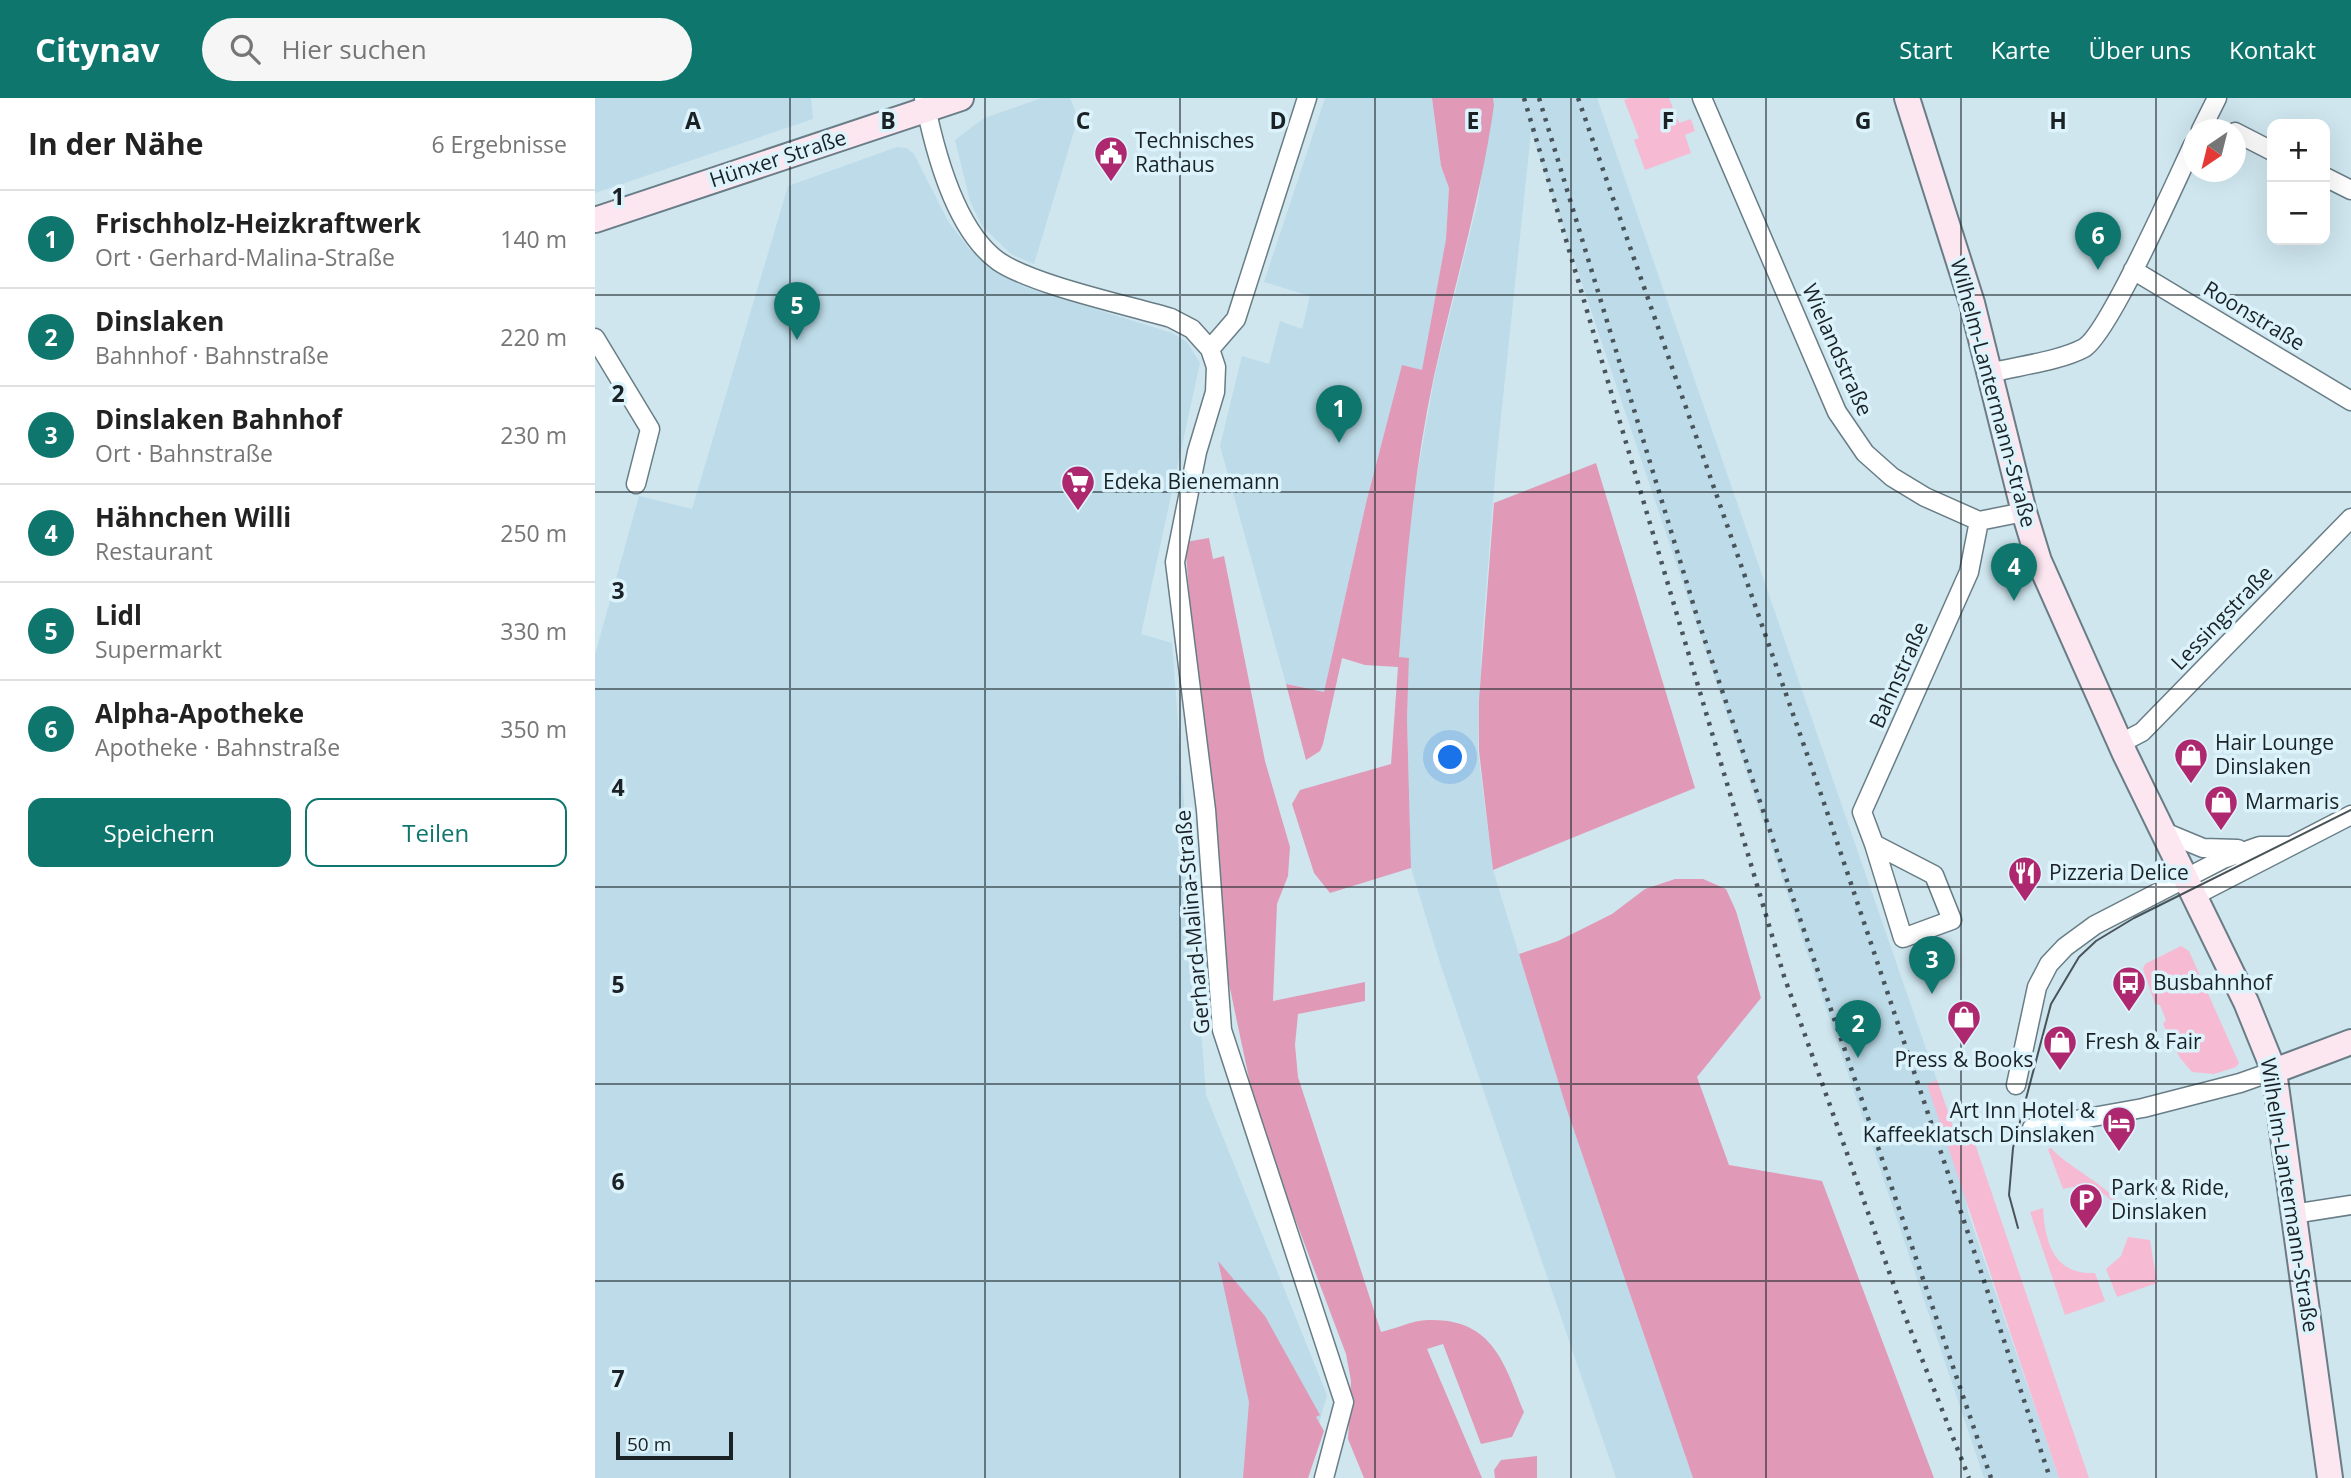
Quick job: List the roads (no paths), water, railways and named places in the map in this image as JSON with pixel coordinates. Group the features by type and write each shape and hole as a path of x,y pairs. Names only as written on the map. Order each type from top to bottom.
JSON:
{"main road":[{"name":"Hünxer Straße","path":"595,219 925,104 961,98"},
{"name":"Wilhelm-Lantermann-Straße","path":"1907,98 1990,373 2024,512 2039,561 2162,831 2246,1002 2274,1071 2330,1478"},
{"path":"2274,1071 2351,1042"}],"street":[{"path":"1290,98 1300,124"},
{"path":"925,104 946,179 960,212 994,257 1023,273 1171,318 1192,329 1209,349 1236,319 1307,98"},
{"name":"Wielandstraße","path":"1702,98 1837,412 1850,434 1865,453 1892,477 1925,497 1979,521"},
{"path":"2206,119 2217,98"},
{"path":"2246,138 2267,148"},
{"path":"1990,373 2074,352 2092,342 2133,270 2183,166"},
{"path":"2330,180 2351,190"},
{"name":"Roonstraße","path":"2133,270 2351,401"},
{"path":"595,338 650,429 636,484"},
{"name":"Gerhard-Malina-Straße","path":"1209,349 1216,368 1215,392 1197,452 1175,562 1206,810 1222,1030 1344,1402 1324,1478"},
{"path":"1979,521 2024,512"},
{"name":"Lessingstraße","path":"2121,743 2142,732 2351,518"},
{"name":"Bahnstraße","path":"1874,844 1934,875 1952,920 1903,937 1863,812 1969,572 1979,521"},
{"path":"2016,1085 2030,1014 2045,971 2065,947 2095,925 2288,846 2351,815"},
{"path":"2162,831 2203,848 2288,846"},
{"path":"2190,887 2248,849"},
{"path":"2032,1128 2143,1108 2240,1083 2274,1071"},
{"path":"2293,1214 2351,1205"}],"tram line":[{"path":"2018,1228 2009,1195 2013,1148 2051,1004 2079,957 2096,941 2134,918 2351,810"}],"railway":[{"path":"1524,98 1784,976 1903,1311 1969,1478"},
{"path":"1539,98 1699,623 1991,1478"},
{"path":"1578,98 1823,800 2050,1478"}],"place":[{"name":"Technisches Rathaus","path":"1111,183"},
{"name":"Alpha-Apotheke","path":"2098,270"},
{"name":"Lidl","path":"797,340"},
{"name":"Frischholz-Heizkraftwerk","path":"1339,443"},
{"name":"Edeka Bienemann","path":"1078,512"},
{"name":"Hähnchen Willi","path":"2014,601"},
{"name":"Hair Lounge Dinslaken","path":"2191,785"},
{"name":"Marmaris","path":"2221,832"},
{"name":"Pizzeria Delice","path":"2025,903"},
{"name":"Dinslaken Bahnhof","path":"1932,994"},
{"name":"Busbahnhof","path":"2129,1013"},
{"name":"Press & Books","path":"1964,1047"},
{"name":"Dinslaken","path":"1858,1058"},
{"name":"Fresh & Fair","path":"2060,1072"},
{"name":"Art Inn Hotel & Kaffeeklatsch Dinslaken","path":"2119,1153"},
{"name":"Park & Ride, Dinslaken","path":"2086,1230"}]}
